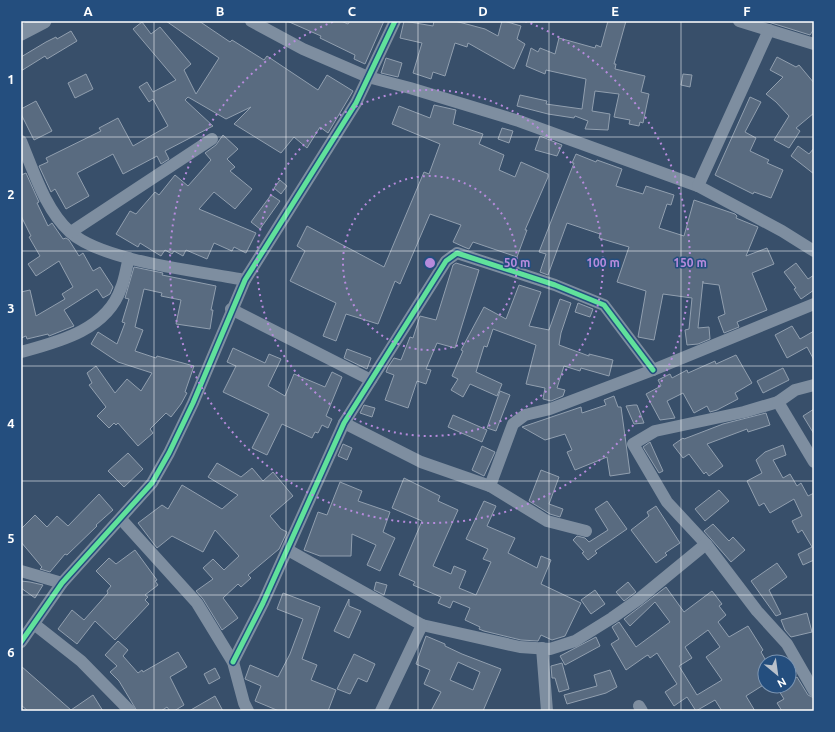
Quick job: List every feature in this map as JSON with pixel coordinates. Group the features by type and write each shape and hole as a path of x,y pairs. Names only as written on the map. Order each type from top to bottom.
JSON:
{"street":[{"path":"21,33 44,21"},
{"path":"251,21 303,49 368,77 410,88 519,122 698,186 782,231 814,251"},
{"path":"21,642 62,583 152,483 170,453 193,403 231,310 245,280 356,103 395,21"},
{"path":"739,21 814,44"},
{"path":"698,186 768,30"},
{"path":"71,232 212,139"},
{"path":"21,141 41,189 56,214 71,232 94,247 129,258 245,280"},
{"path":"234,662 288,550 344,423 446,261 457,253 555,285 604,305 654,370"},
{"path":"21,352 56,342 79,333 108,312 121,289 129,258"},
{"path":"490,486 513,424 525,415 550,409 654,370 814,304"},
{"path":"231,310 371,380"},
{"path":"814,385 795,390 778,402 737,413 655,431 633,444 667,502 706,544 757,611 787,644 814,691"},
{"path":"778,402 814,462"},
{"path":"344,423 421,462 490,486 547,521 586,531"},
{"path":"121,519 197,603 234,662 244,703 248,711"},
{"path":"288,550 422,625 520,647 550,648 575,642 639,599 706,544"},
{"path":"21,571 62,583"},
{"path":"34,624 81,661 130,711"},
{"path":"381,711 422,625"},
{"path":"542,648 547,711"}],"building":[{"path":"166,21 199,21 230,42 232,40 264,60 267,56 318,90 327,75 353,91 328,133 320,127 307,148 294,137 281,153 234,124 251,107 226,119 188,97 185,100 213,126 165,151 169,159 161,164 157,156 123,174 113,154 77,173 89,196 66,209 55,189 51,192 39,166 48,162 46,158 101,131 99,128 118,118 133,146 168,126 153,99 149,102 139,87 147,82 153,92 176,80 133,29 142,22 151,34 160,27 191,64 184,70 196,94 219,58"},
{"path":"287,21 341,21 348,24 350,21 384,21 365,64 354,59 355,55 320,38 321,36"},
{"path":"404,21 433,26 434,21 455,21 485,29 498,36 502,21 504,21 521,26 517,39 525,44 514,69 468,43 467,47 455,43 445,76 433,72 431,79 413,73 422,43 400,38"},
{"path":"608,21 626,21 614,64 616,64 615,69 645,76 641,92 649,94 643,123 640,122 639,126 629,124 630,120 614,117 619,94 595,91 592,111 610,114 608,130 585,129 588,121 575,116 574,118 548,114 517,106 520,95 547,101 546,104 582,109 586,79 546,70 545,74 526,66 531,48 538,52 540,48 555,54 559,38 595,48 596,45 601,47"},
{"path":"765,21 814,21 814,29 810,35"},
{"path":"71,31 77,41 47,59 45,56 21,71 21,57 46,42 56,37 57,39"},
{"path":"777,57 796,67 799,65 814,83 814,113 796,128 800,131 789,148 774,140 789,116 766,94 783,77 770,70"},
{"path":"386,58 402,63 398,77 381,73"},
{"path":"86,74 93,89 75,98 68,83"},
{"path":"683,74 692,75 690,87 681,85"},
{"path":"750,97 761,102 745,132 756,138 750,151 769,160 767,163 783,170 771,198 754,192 753,194 715,175"},
{"path":"36,101 52,131 34,140 21,114 21,109"},
{"path":"434,105 456,110 453,124 483,134 479,144 504,155 499,170 515,177 521,162 548,174 525,230 527,230 517,257 473,242 469,249 453,242 461,225 430,214 400,284 395,281 378,324 346,314 336,341 323,336 336,303 290,281 305,251 297,246 307,226 384,267 424,172 429,174 440,144 392,124 399,106 430,118"},
{"path":"502,128 513,131 509,143 498,139"},
{"path":"223,135 238,149 227,159 235,167 230,171 252,189 235,209 214,192 199,209 256,233 246,253 234,247 232,251 214,243 207,259 186,250 183,256 174,251 172,254 165,250 161,256 140,243 138,247 116,234 130,211 136,214 155,192 159,195 175,175 188,186 211,160 205,153 216,145"},
{"path":"540,136 562,145 557,156 535,150"},
{"path":"798,146 809,154 814,148 814,174 791,156"},
{"path":"576,154 596,162 597,160 622,169 616,186 643,194 646,186 674,195 671,205 667,204 659,228 684,236 694,200 735,214 737,216 736,218 758,227 746,256 767,248 774,264 752,273 767,310 737,322 739,327 724,333 718,317 725,314 719,285 703,283 703,281 698,328 709,327 710,339 698,344 687,345 685,330 689,329 692,298 663,294 654,340 638,337 646,291 617,282 629,247 599,238 600,234 567,223 548,275 540,272 546,254 539,252 574,163 572,163"},
{"path":"26,173 39,202 37,203 48,226 52,223 63,239 66,238 69,240 79,256 83,253 93,271 100,267 113,287 110,294 103,298 97,289 64,310 74,326 49,336 48,334 27,339 26,336 21,338 21,292 30,290 36,316 65,299 62,294 73,287 59,261 36,276 28,264 40,256 29,237 31,236 21,216 21,175"},
{"path":"280,180 287,186 281,194 274,188"},
{"path":"271,195 280,201 260,229 251,222"},
{"path":"456,263 479,270 455,348 437,343 426,369 431,370 426,384 417,381 408,408 385,400 394,375 386,372 388,367 394,358 401,360 410,337 413,338 420,316 436,320 453,265"},
{"path":"796,263 808,279 814,275 814,290 801,299 794,289 796,288 784,272"},
{"path":"134,267 163,273 162,275 216,286 211,310 213,310 210,329 176,324 181,300 161,296 162,293 144,289 135,327 143,330 135,351 156,358 157,356 194,366 185,392 187,393 181,404 171,417 166,413 150,429 153,433 138,446 118,423 116,425 114,423 109,428 97,416 106,407 89,385 92,383 87,373 96,366 115,393 127,379 141,391 152,373 118,362 91,344 98,332 117,344 125,323 122,322 129,299 125,298"},
{"path":"519,285 541,292 529,326 549,330 560,299 571,303 561,333 559,345 589,356 589,354 613,360 609,376 581,368 580,371 564,366 557,388 565,390 563,396 551,401 543,399 545,388 526,384 536,345 493,329 487,347 484,346 476,372 502,384 497,396 470,384 463,397 451,390 458,379 452,376 463,351 461,350 484,307 506,319"},
{"path":"578,303 593,309 590,317 575,312"},
{"path":"792,326 800,339 814,331 814,360 807,347 787,358 775,335"},
{"path":"233,348 265,363 269,354 281,359 268,386 285,396 294,374 325,387 332,372 342,377 326,416 332,419 328,428 322,425 318,433 315,432 312,438 282,424 267,455 252,448 269,414 223,392 236,366 227,362"},
{"path":"347,349 371,358 367,369 344,358"},
{"path":"736,355 752,383 735,393 738,399 717,410 710,412 707,406 694,413 683,393 667,401 675,418 660,420 646,394 661,386 658,380 670,374 672,378 687,370 688,373 715,361 716,364"},
{"path":"783,368 789,380 763,393 757,381"},
{"path":"500,391 510,395 496,431 487,428"},
{"path":"614,396 618,407 621,407 630,473 610,476 607,457 575,470 567,452 572,450 565,434 545,440 522,427 581,407 582,413 606,405 604,400"},
{"path":"364,405 375,408 372,417 360,413"},
{"path":"637,405 644,423 634,424 626,406"},
{"path":"814,409 814,434 803,416"},
{"path":"766,413 770,425 748,432 747,429 707,444 723,466 709,476 706,472 704,474 689,454 683,458 673,445 683,438 684,439 723,424"},
{"path":"453,415 487,430 482,442 448,427"},
{"path":"650,442 663,471 659,473 643,447"},
{"path":"343,444 352,448 347,460 338,456"},
{"path":"783,445 786,455 773,460 783,478 790,474 797,486 801,483 808,496 814,493 814,560 803,565 798,554 812,547 802,530 798,533 792,521 802,516 794,499 770,513 764,503 759,506 747,481 762,473 756,460 765,452"},
{"path":"482,446 495,452 484,476 472,470"},
{"path":"128,453 143,469 124,487 108,471"},
{"path":"217,463 241,477 252,468 263,481 273,472 293,496 270,516 281,529 287,532 279,549 248,575 251,578 241,587 238,584 223,598 238,618 222,630 203,599 196,591 213,579 203,568 213,559 224,570 239,556 215,530 203,552 172,536 157,548 138,523 162,505 168,509 182,485 222,509 238,495 208,477"},
{"path":"541,470 559,477 549,504 563,509 560,517 550,514 529,501"},
{"path":"404,478 440,496 438,501 458,510 433,566 451,574 454,566 466,571 459,588 476,595 491,562 483,559 488,549 466,539 484,501 496,506 487,526 515,538 508,553 537,568 541,556 551,560 541,584 581,603 565,636 552,640 541,635 538,641 521,640 484,631 479,629 480,627 465,620 470,608 453,601 450,608 438,603 441,597 413,585 415,582 399,575 422,521 392,508"},
{"path":"340,482 362,491 358,501 390,512 383,532 395,538 380,571 367,565 376,545 352,534 351,556 320,556 304,550 318,512 327,515"},
{"path":"719,490 729,501 705,521 695,509"},
{"path":"99,494 113,510 67,555 65,554 50,572 40,569 42,567 21,542 21,529 35,515 47,527 57,516 68,526"},
{"path":"607,501 627,529 595,551 597,553 588,560 582,553 584,552 573,540 577,536 585,538 589,542 608,530 595,509"},
{"path":"656,506 680,543 665,553 667,555 656,563 631,530 649,516 647,512"},
{"path":"713,524 729,541 733,537 745,550 731,562 704,531"},
{"path":"135,550 157,580 155,581 158,585 145,595 148,597 145,600 149,604 115,640 95,621 77,644 58,629 72,610 84,620 108,593 107,591 111,586 96,571 109,558 116,564"},
{"path":"777,563 787,577 769,590 781,614 776,616 751,581"},
{"path":"21,581 43,585 35,598 21,588"},
{"path":"376,582 387,585 384,595 374,590"},
{"path":"628,582 636,592 624,601 616,592"},
{"path":"666,587 684,612 712,591 722,604 719,606 726,615 718,622 729,637 748,626 763,650 761,652 762,654 757,654 757,689 746,696 755,711 722,711 715,700 696,711 687,697 674,706 665,692 677,684 657,653 650,658 648,655 646,656 626,670 611,644 619,639 612,627 619,622 636,647 670,622 655,602 630,626 624,619","holes":["708,630 720,647 706,657 722,680 697,695 679,666 692,658 685,647"]},
{"path":"595,590 605,604 591,614 581,600"},
{"path":"283,593 320,607 302,659 317,665 311,680 336,690 328,711 279,711 255,701 261,686 245,679 250,665 278,677 290,654 303,619 277,609"},
{"path":"349,599 349,606 361,611 349,638 334,631"},
{"path":"807,613 812,632 791,637 785,630 781,620"},
{"path":"426,636 445,644 445,646 462,654 501,669 483,711 431,711 441,692 424,684 430,670 416,664","holes":["458,662 480,672 473,690 450,680"]},
{"path":"596,637 600,646 565,665 560,656"},
{"path":"118,641 128,650 123,656 138,673 142,670 143,672 178,652 187,667 170,677 184,705 174,711 170,711 167,707 161,711 137,711 119,681 110,672 117,666 105,655"},
{"path":"354,654 375,664 367,682 358,678 350,694 337,689"},
{"path":"562,663 569,689 559,692 555,678 552,678 551,666"},
{"path":"21,666 71,710 93,695 103,711 28,711 21,705"},
{"path":"215,668 220,678 209,684 204,674"},
{"path":"610,670 617,687 606,693 567,704 564,695 597,686 594,675"},
{"path":"797,677 808,695 814,698 814,711 782,711 777,703 784,699 781,694 797,694"},
{"path":"215,696 223,711 189,711"}],"cycle path":[{"path":"21,642 62,583 152,483 169,453 193,403 245,280 356,103 395,21"},
{"path":"233,662 263,603 344,423 446,261 457,253 555,285 604,305 653,370"}]}
